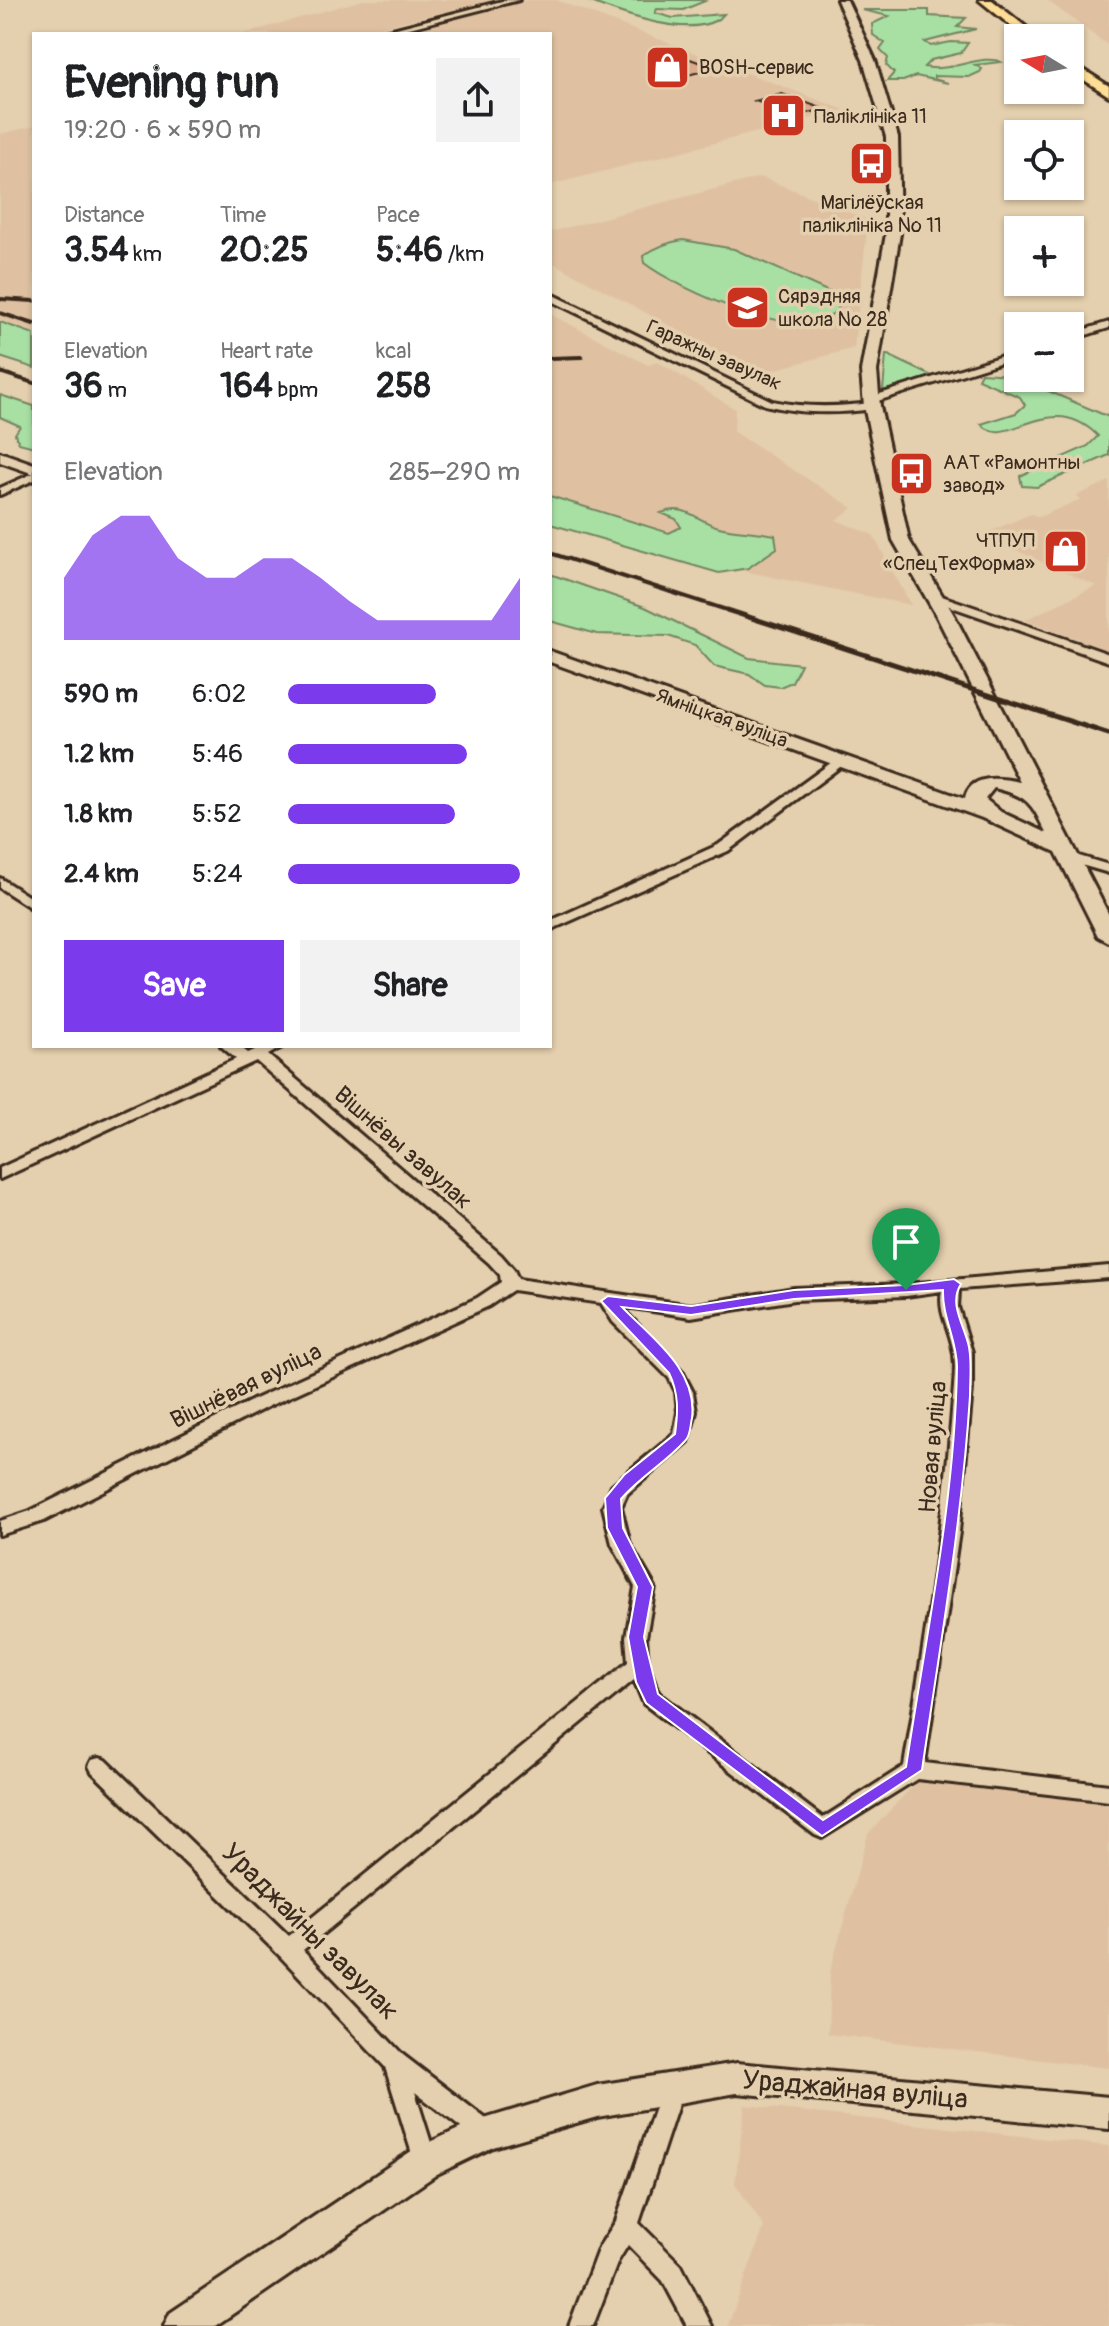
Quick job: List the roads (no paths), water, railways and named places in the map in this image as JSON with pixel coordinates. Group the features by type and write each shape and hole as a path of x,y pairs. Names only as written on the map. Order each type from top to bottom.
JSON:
{"main road":[{"path":"842,0 849,10 880,94 892,137 895,173 890,256 869,371 872,403 901,540 936,598 1109,936"},
{"path":"985,0 1016,24"},
{"path":"1084,75 1109,92"},
{"path":"0,457 32,468"},
{"name":"Ямніцкая вуліца","path":"552,657 893,781"},
{"path":"1018,759 1011,773 976,793 975,801 989,814 1022,817 1036,811 1039,800"},
{"path":"893,781 936,788 992,784 1025,789 1039,800"},
{"path":"893,781 989,814 1066,853"},
{"name":"Ураджайная вуліца","path":"183,2326 425,2162 486,2133 597,2101 737,2078 1109,2113"}],"street":[{"path":"385,32 515,0"},
{"name":"Гаражны завулак","path":"552,297 769,403 790,408 847,410 1004,359"},
{"path":"1084,333 1109,325"},
{"path":"0,492 32,477"},
{"path":"936,598 1109,658"},
{"path":"554,921 723,848 839,761"},
{"path":"1066,853 1109,869"},
{"path":"0,882 32,905"},
{"name":"Вішнёвы завулак","path":"234,1048 252,1056 503,1266 510,1284"},
{"path":"0,1174 271,1048"},
{"path":"510,1284 691,1311 794,1294 906,1290 1109,1272"},
{"name":"Вішнёвая вуліца","path":"0,1528 37,1516 263,1402 483,1302 510,1284"},
{"name":"Новая вуліца","path":"914,1770 958,1469 964,1364 962,1345 949,1307 950,1289 954,1284"},
{"path":"608,1301 674,1370 683,1388 686,1409 682,1437 629,1479 613,1498 612,1518 618,1536 645,1587 636,1637 638,1665 651,1698 822,1829 914,1770 1109,1793"},
{"path":"288,1949 638,1665"},
{"name":"Ураджайны завулак","path":"99,1766 288,1949 395,2062 486,2133"},
{"path":"395,2062 425,2162"},
{"path":"581,2326 608,2255 626,2226 672,2090"},
{"path":"626,2226 672,2273 700,2326"}],"railway":[{"path":"0,299 32,301"},
{"path":"0,313 32,323"},
{"path":"552,358 582,357"},
{"path":"0,372 32,382"},
{"path":"552,554 733,612"},
{"path":"727,610 1109,734"}],"place":[{"name":"BOSH-сервис","path":"668,67"},
{"name":"Паліклініка 11","path":"783,116"},
{"name":"Магілёўская паліклініка № 11","path":"872,163"},
{"name":"Сярэдняя школа № 28","path":"747,307"},
{"name":"ААТ «Рамонтны завод»","path":"912,474"},
{"name":"ЧТПУП «СпецТехФорма»","path":"1066,552"}]}
